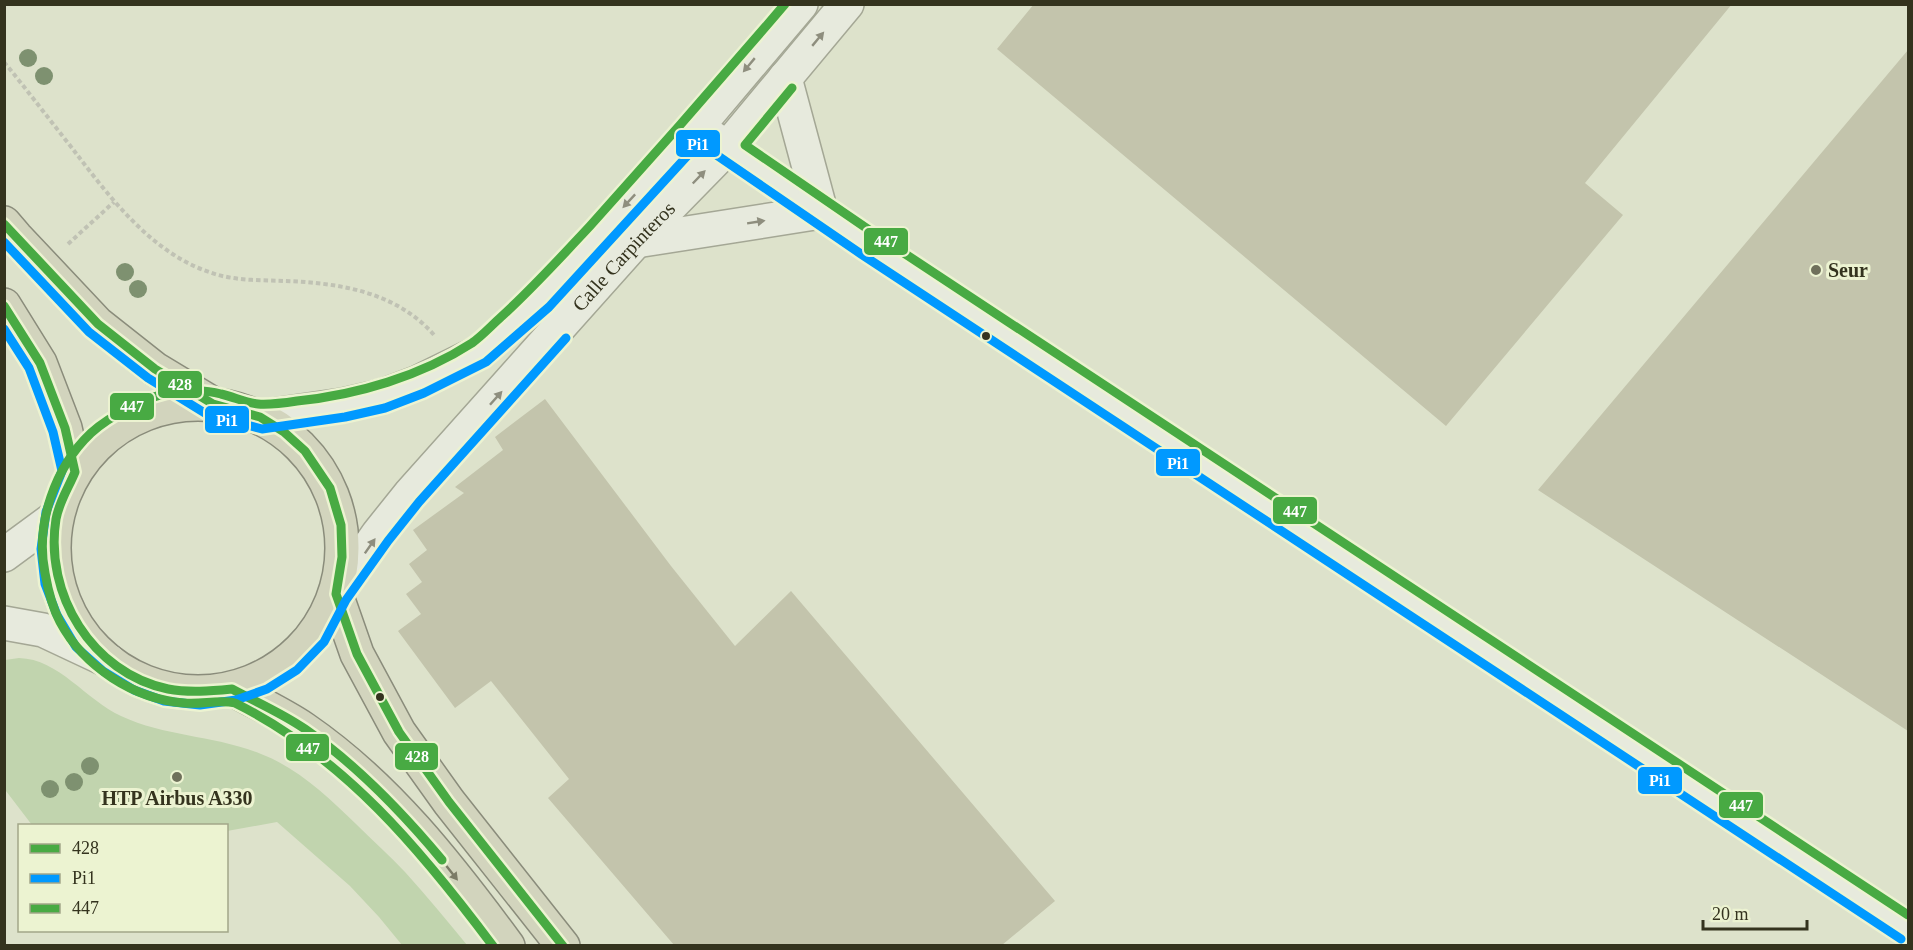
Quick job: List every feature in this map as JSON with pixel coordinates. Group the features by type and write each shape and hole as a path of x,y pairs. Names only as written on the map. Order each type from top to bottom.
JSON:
{"highway":[{"path":"4,223 98,324 155,369 213,404 260,417 284,432 305,451 330,488 341,525 342,557 336,594 314,635 288,662 262,678 232,689 200,693 167,689 138,679 109,661 86,639 68,610 57,582 53,549 57,516 75,472 97,444 127,422 168,405 213,404"},
{"path":"4,305 40,363 65,428 75,472"},
{"path":"336,594 357,654 399,732 449,802 563,945"},
{"path":"232,689 304,729 391,801 440,857 508,945"}],"street":[{"name":"Calle Carpinteros","path":"260,417 343,405 382,396 419,382 480,352 540,298 697,127 801,4"},
{"name":"Calle Carpinteros","path":"336,594 378,534 410,494 636,241 727,148 847,4"},
{"path":"785,78 821,212"},
{"path":"697,127 821,212 1908,929"},
{"path":"636,241 821,212"},
{"path":"4,555 57,516"},
{"path":"4,623 43,630 109,661"}],"path":[{"path":"4,62 114,202 139,227 171,253 209,273 245,280 315,282 366,291 402,307 425,325 436,338"},
{"path":"64,246 114,202"}],"green space":[{"path":"19,658 47,665 108,709 138,723 226,743 261,754 288,767 323,794 393,860 467,945 402,945 350,886 277,822 228,831 228,824 31,824 5,792 5,660"}],"building":[{"path":"1034,4 1732,4 1585,183 1623,215 1446,426 997,49"},
{"name":"Seur","path":"1908,50 1908,731 1538,490"},
{"path":"545,399 671,566 735,646 791,591 1055,901 1002,945 674,945 548,798 569,779 491,681 455,708 398,631 421,614 406,594 422,582 409,564 427,550 413,530 464,493 455,487 503,450 495,437"}],"transit line":[{"name":"447","path":"493,946 438,875 408,841 346,778 311,750 274,725 235,703 184,703 147,695 112,678 82,653 57,616 46,579 43,535 51,497 67,462 91,433 119,413 152,397 171,393 205,391 258,404 278,404 320,398 388,382 432,365 472,343 524,295 590,226 785,4"},
{"name":"447","path":"792,88 745,145 875,234 1908,915"},
{"name":"Pi1","path":"4,242 89,332 148,378 208,415 262,429 345,417 385,408 424,393 486,362 549,307 699,143 861,254 1901,939"},
{"name":"428","path":"4,224 98,324 155,369 213,404 260,417 284,432 305,451 330,488 341,525 342,557 336,594 357,654 399,732 449,802 563,946"},
{"name":"428","path":"4,306 40,363 65,428 75,472"},
{"name":"Pi1","path":"4,329 29,368 53,432 62,471 46,512 41,549 45,584 57,615 76,647 103,671 134,690 164,701 200,705 236,700 267,689 297,670 324,642 346,600 419,502 566,338"},
{"name":"428","path":"75,472 57,513 54,547 58,575 66,602 79,626 96,648 117,666 141,680 176,690 232,689"},
{"name":"428","path":"232,689 296,723 343,758 395,807 442,860"}],"place":[{"name":"Seur","path":"1816,270"},
{"name":"HTP Airbus A330","path":"177,777"}]}
